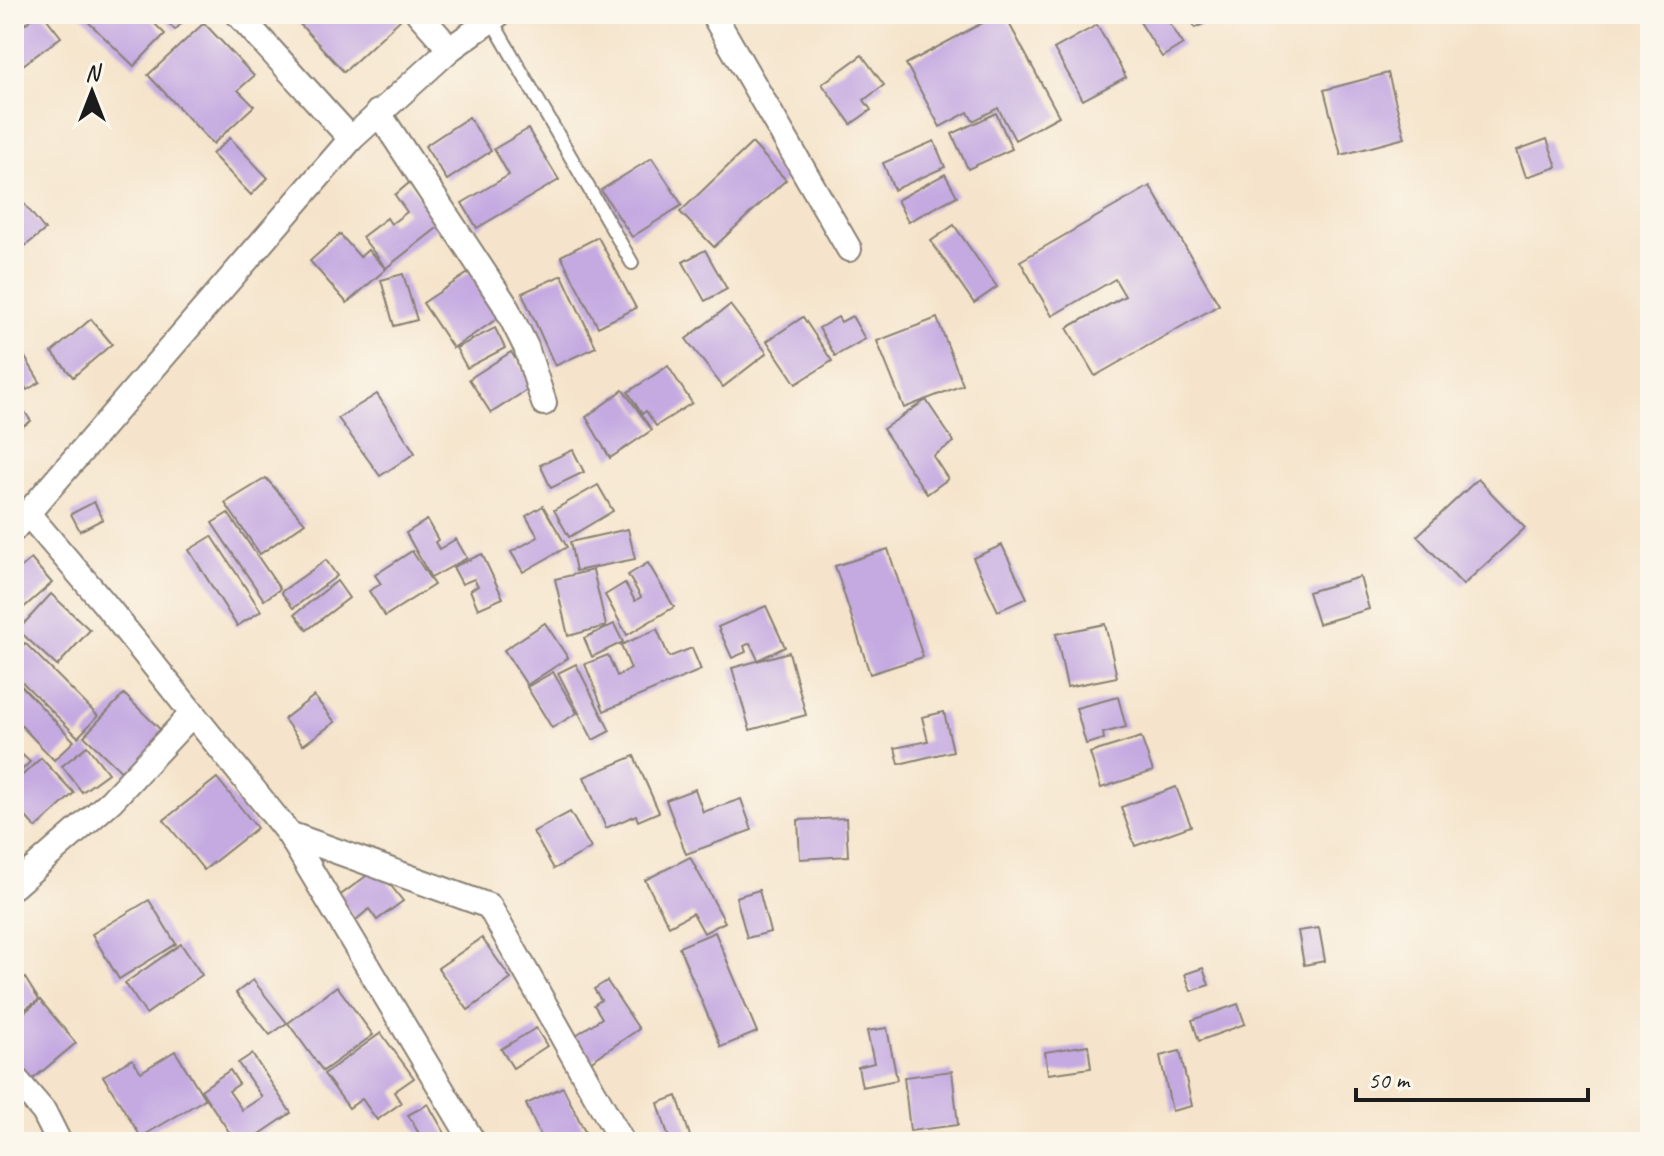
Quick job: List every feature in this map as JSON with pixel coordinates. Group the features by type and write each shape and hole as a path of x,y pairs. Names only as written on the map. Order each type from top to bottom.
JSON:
{"street":[{"path":"238,14 351,139"},
{"path":"249,14 351,139"},
{"path":"419,14 450,49"},
{"path":"713,14 849,249"},
{"path":"473,1142 289,834 193,713 21,522 351,139 450,49 495,17"},
{"path":"378,112 504,303 526,347 544,403"},
{"path":"14,886 111,801 193,713"},
{"path":"289,834 489,906 622,1142"},
{"path":"14,1077 44,1112 59,1142"}],"lane":[{"path":"495,17 632,263"}],"building":[{"path":"38,14 43,14 61,37 16,70 14,32"},
{"path":"80,14 145,14 165,34 134,66"},
{"path":"160,14 191,14 175,30"},
{"path":"309,14 395,14 400,20 344,72 299,23"},
{"path":"1004,14 1059,116 1015,140 998,108 973,121 968,112 940,127 906,64"},
{"path":"1135,14 1164,14 1183,44 1162,57"},
{"path":"1189,14 1224,14 1195,28"},
{"path":"204,23 254,76 238,90 254,106 213,144 148,75"},
{"path":"1097,25 1126,77 1083,100 1054,49"},
{"path":"862,55 884,85 864,100 871,110 851,124 822,84"},
{"path":"1388,73 1405,138 1341,155 1324,90"},
{"path":"996,113 1012,149 968,169 952,134"},
{"path":"469,117 491,151 447,180 425,146"},
{"path":"528,129 559,180 477,228 462,203 509,175 494,149"},
{"path":"230,138 268,178 251,195 212,154"},
{"path":"1547,139 1557,167 1526,177 1517,150"},
{"path":"934,141 945,167 894,190 883,163"},
{"path":"752,143 786,180 714,247 680,212"},
{"path":"652,158 682,205 632,237 601,190"},
{"path":"945,174 957,196 908,222 897,200"},
{"path":"409,183 441,225 386,268 362,237 387,218 391,224 407,212 395,195"},
{"path":"1150,186 1219,305 1095,376 1067,328 1125,296 1115,279 1052,316 1020,261"},
{"path":"14,191 45,230 14,255"},
{"path":"954,225 997,287 974,303 931,241"},
{"path":"340,234 360,257 368,250 386,269 347,303 310,261"},
{"path":"598,237 636,308 598,327 561,256"},
{"path":"705,250 727,289 705,301 683,262"},
{"path":"470,272 500,317 453,348 423,303"},
{"path":"403,274 417,320 394,326 381,280"},
{"path":"562,275 596,347 555,366 522,293"},
{"path":"730,305 767,353 723,387 686,339"},
{"path":"852,316 865,339 835,356 819,328 838,317 841,322"},
{"path":"803,317 832,361 796,384 767,341"},
{"path":"937,318 963,385 904,408 877,341"},
{"path":"91,319 112,344 73,377 52,352"},
{"path":"495,328 505,348 467,368 456,348"},
{"path":"14,339 40,382 27,390 14,369"},
{"path":"511,352 533,386 491,413 469,379"},
{"path":"668,366 692,403 656,426 646,411 642,414 628,392"},
{"path":"623,390 652,430 610,458 586,417"},
{"path":"377,394 415,453 380,476 338,418"},
{"path":"14,396 31,421 14,432"},
{"path":"926,400 954,442 933,456 948,479 927,494 883,429"},
{"path":"573,450 584,472 551,488 540,465"},
{"path":"266,478 305,523 260,554 225,503"},
{"path":"1478,479 1525,528 1463,585 1417,536"},
{"path":"598,485 613,511 569,537 554,510"},
{"path":"94,502 103,519 80,531 71,514"},
{"path":"543,506 567,547 523,572 511,552 538,537 526,516"},
{"path":"228,513 280,589 264,600 212,523"},
{"path":"427,520 438,540 435,542 439,549 456,539 467,558 431,578 406,533"},
{"path":"628,529 635,559 576,571 570,542"},
{"path":"212,536 261,611 237,626 189,550"},
{"path":"1002,545 1027,598 998,611 973,558"},
{"path":"888,549 923,657 870,674 835,566"},
{"path":"412,551 434,585 385,616 369,591 381,584 375,575"},
{"path":"482,554 503,598 478,609 470,590 478,586 474,579 462,584 453,567"},
{"path":"31,559 52,583 14,616 14,573"},
{"path":"326,560 337,576 293,608 281,592"},
{"path":"648,563 674,607 627,635 605,595 625,583 635,601 641,597 628,575"},
{"path":"593,570 606,626 568,636 555,579"},
{"path":"1360,577 1369,609 1318,624 1308,592"},
{"path":"337,581 349,598 307,630 295,614"},
{"path":"51,594 90,630 57,666 18,630"},
{"path":"766,606 785,647 758,660 750,643 744,646 746,652 732,658 718,627"},
{"path":"545,623 568,658 527,685 504,650"},
{"path":"614,624 623,642 592,657 584,638"},
{"path":"1105,624 1117,677 1067,687 1056,634"},
{"path":"657,629 669,657 692,648 701,670 604,711 585,664 608,655 617,676 631,669 621,645"},
{"path":"25,643 98,716 78,737 14,674 14,654"},
{"path":"789,652 806,715 750,730 732,668"},
{"path":"576,664 610,731 593,740 558,673"},
{"path":"553,672 577,713 552,728 527,687"},
{"path":"14,678 74,741 54,760 14,718"},
{"path":"124,694 168,737 128,778 84,736"},
{"path":"314,696 335,722 303,745 284,719"},
{"path":"1118,697 1126,727 1103,733 1104,739 1086,744 1076,708"},
{"path":"944,712 953,751 899,764 895,748 928,741 922,717"},
{"path":"1141,737 1153,771 1101,788 1090,753"},
{"path":"87,746 108,773 82,792 62,766"},
{"path":"14,747 30,762 14,778"},
{"path":"634,756 659,812 638,821 636,815 606,828 584,777"},
{"path":"41,758 74,793 36,828 14,804 14,783"},
{"path":"217,778 257,828 204,870 164,820"},
{"path":"1176,787 1191,826 1135,846 1121,807"},
{"path":"695,789 703,812 741,799 752,830 686,854 666,800"},
{"path":"570,812 591,848 554,869 533,832"},
{"path":"846,818 848,856 800,859 798,820"},
{"path":"690,857 725,922 704,933 693,913 669,926 645,880"},
{"path":"377,868 403,901 377,920 369,909 356,920 338,897"},
{"path":"759,890 770,932 747,938 736,897"},
{"path":"149,900 176,944 119,979 92,934"},
{"path":"1319,928 1325,961 1304,965 1298,931"},
{"path":"715,932 757,1032 721,1047 679,947"},
{"path":"482,938 511,979 468,1010 438,968"},
{"path":"181,944 202,975 146,1014 125,983"},
{"path":"1203,968 1209,985 1191,991 1185,974"},
{"path":"25,978 39,1000 14,1016 14,985"},
{"path":"253,980 287,1023 270,1035 236,993"},
{"path":"607,981 639,1029 587,1064 570,1039 602,1018 594,1005 601,1000 594,989"},
{"path":"337,986 373,1035 323,1071 288,1023"},
{"path":"40,1000 76,1043 28,1083 14,1066 14,1020"},
{"path":"1238,1004 1245,1024 1199,1041 1192,1020"},
{"path":"536,1028 547,1046 513,1068 501,1049"},
{"path":"887,1028 897,1080 862,1087 858,1067 874,1063 867,1031"},
{"path":"381,1033 414,1078 394,1092 401,1103 377,1120 362,1099 349,1108 324,1074"},
{"path":"1088,1045 1091,1068 1048,1074 1045,1052"},
{"path":"175,1051 205,1099 141,1137 103,1076 132,1059 141,1072"},
{"path":"1180,1051 1192,1106 1172,1111 1160,1056"},
{"path":"252,1054 291,1113 248,1142 236,1142 201,1090 230,1070 239,1084 229,1091 242,1110 262,1097 238,1063"},
{"path":"952,1071 958,1125 910,1131 904,1077"},
{"path":"563,1087 586,1134 568,1142 543,1142 526,1104"},
{"path":"677,1096 691,1139 670,1142 658,1103"},
{"path":"428,1104 450,1142 424,1142 408,1115"}]}
